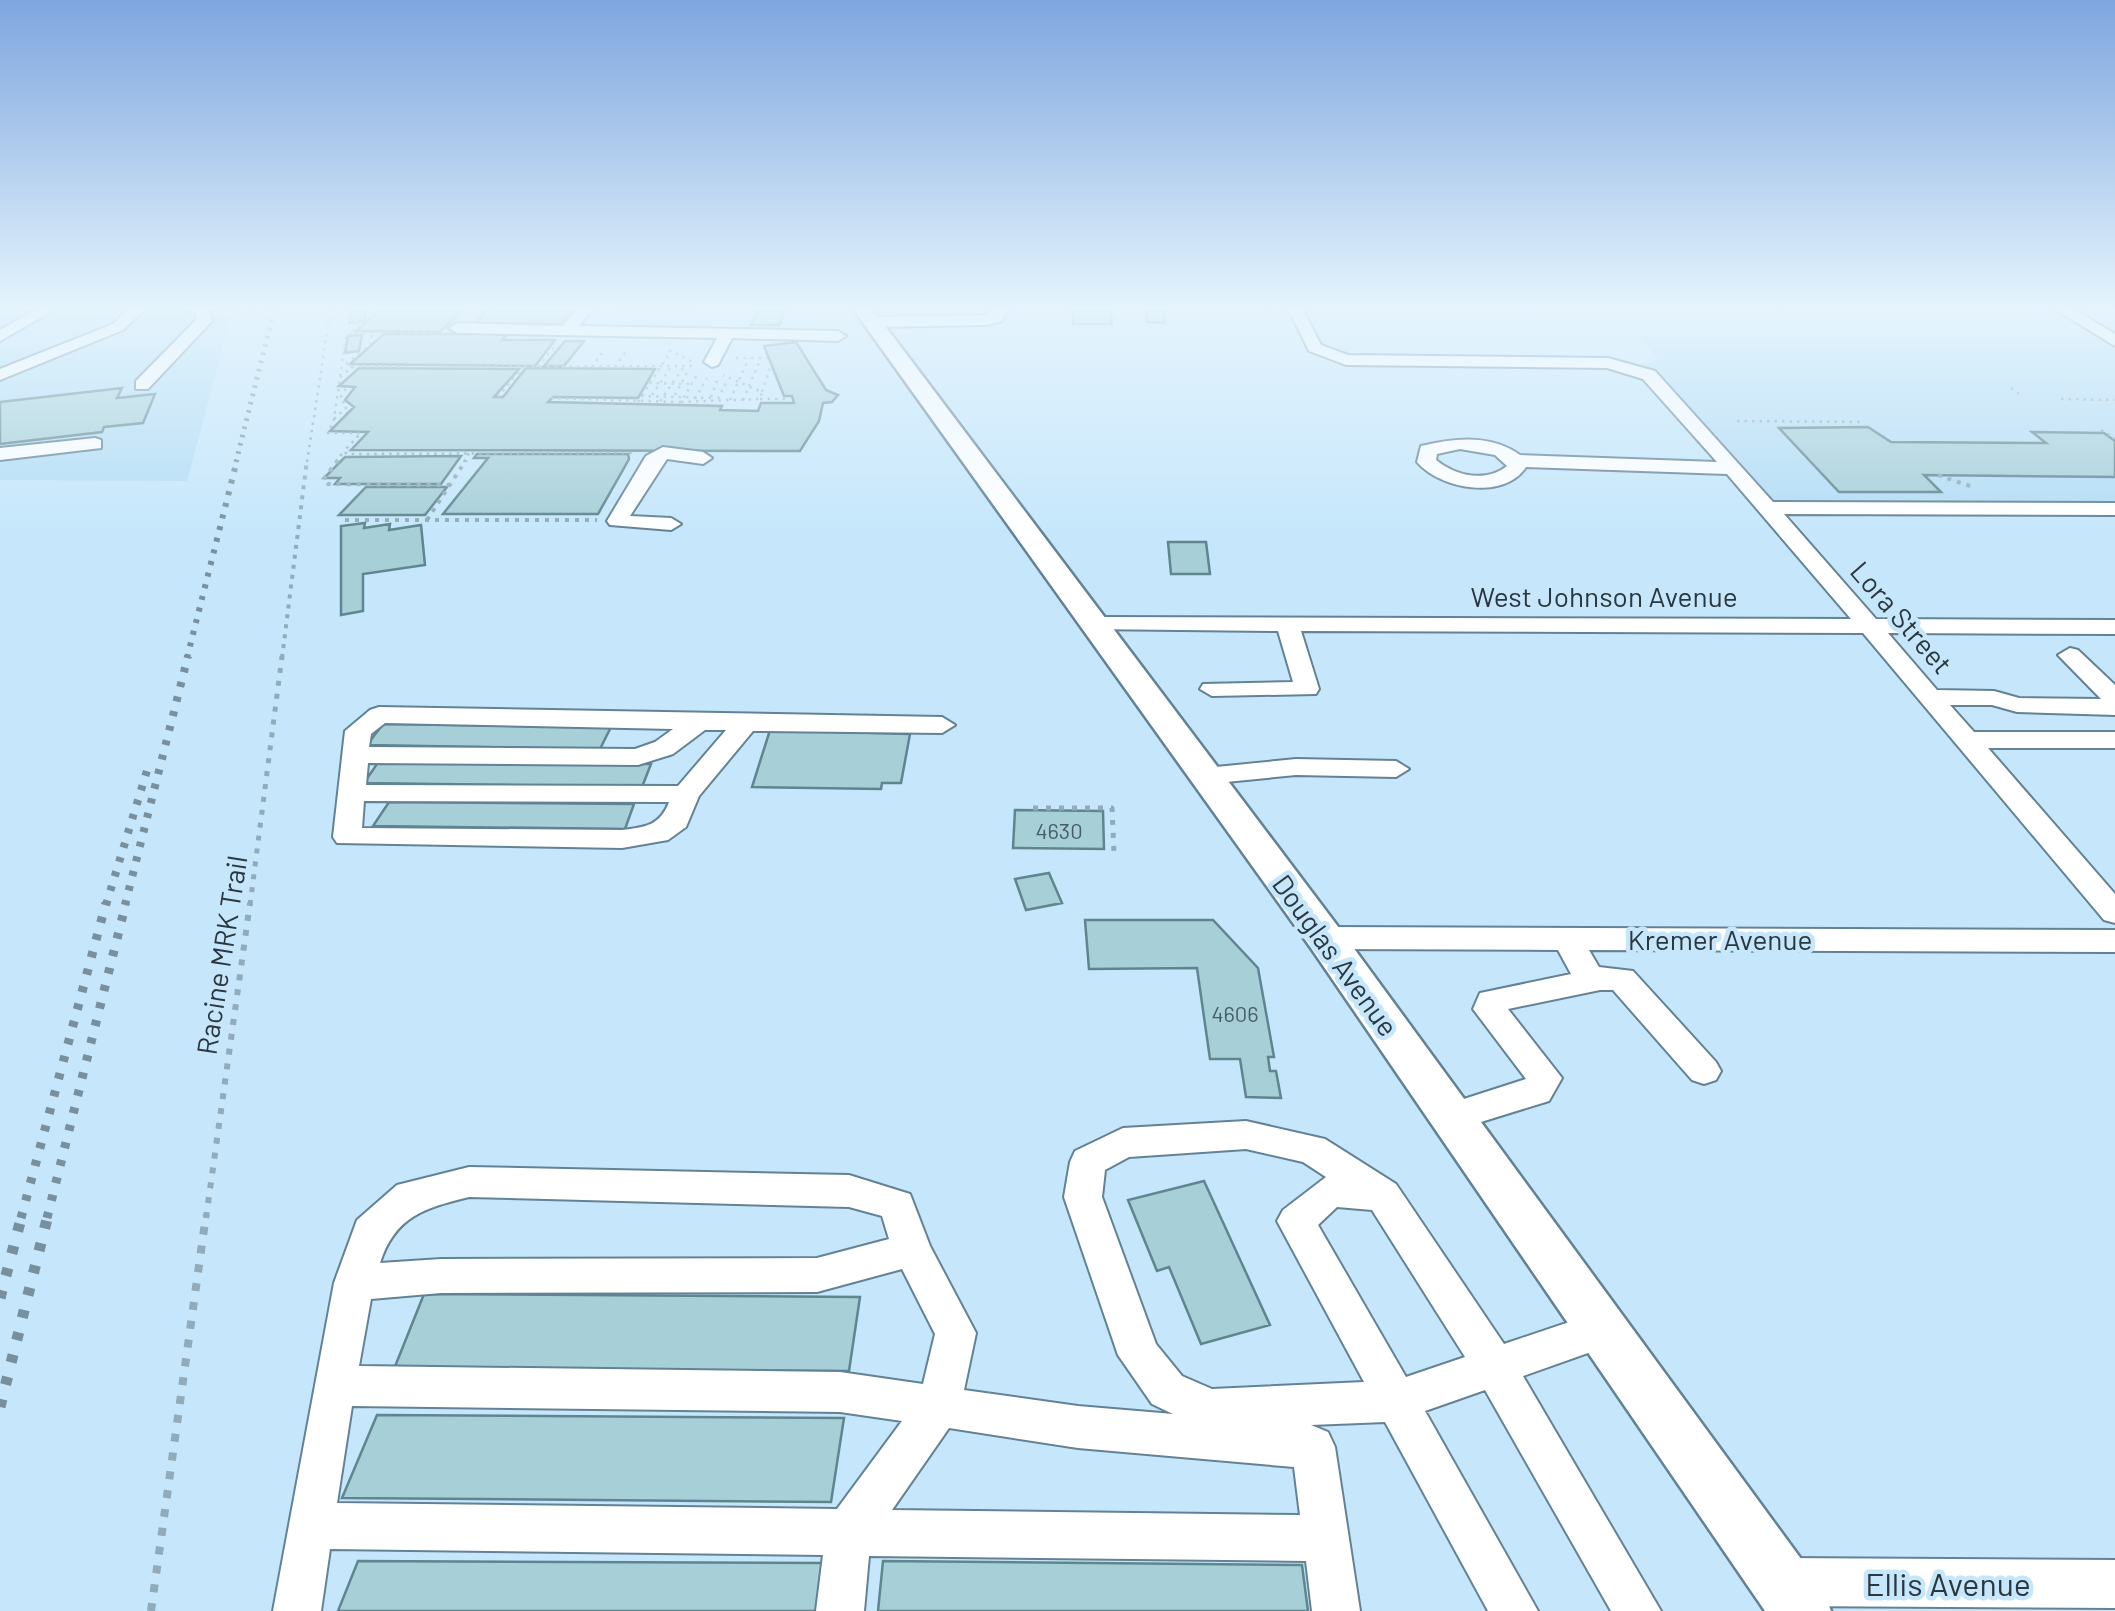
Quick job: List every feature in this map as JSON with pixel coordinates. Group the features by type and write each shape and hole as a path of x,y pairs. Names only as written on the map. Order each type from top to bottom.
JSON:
{"main road":[{"name":"Douglas Avenue","path":"903,381 1094,624 1325,938 1791,1596"}],"street":[{"path":"142,385 146,381"},
{"name":"Lora Street","path":"1655,381 2115,912"},
{"path":"0,454 95,444"},
{"path":"670,524 617,521 653,460 663,453 702,458"},
{"path":"1516,461 1630,462 1657,467 1727,462"},
{"path":"1768,508 2115,509"},
{"name":"West Johnson Avenue","path":"1094,624 2115,627"},
{"path":"1212,689 1307,689 1288,625"},
{"path":"2070,655 2115,699"},
{"path":"1930,697 1994,698 2017,705 2115,707"},
{"path":"746,724 686,794 676,822 658,834 622,840 347,837 358,731 364,722 390,714 942,725"},
{"path":"356,755 638,757 664,748 700,721"},
{"path":"1967,740 2115,740"},
{"path":"1206,776 1296,767 1396,769"},
{"path":"352,792 686,794"},
{"name":"Kremer Avenue","path":"1325,938 2115,940"},
{"path":"1567,938 1593,978"},
{"path":"1452,1117 1537,1091 1543,1084 1545,1078 1489,1009 1491,1001 1593,978 1622,979 1704,1071"},
{"path":"1602,1330 1496,1368 1395,1401 1211,1410 1167,1390 1139,1354 1083,1197 1088,1162 1123,1143 1246,1135 1312,1149 1382,1195 1496,1368 1637,1611"},
{"path":"296,1611 354,1283 371,1232 410,1196 469,1182 849,1191 897,1205 912,1250 956,1333 939,1406 848,1533 840,1611"},
{"path":"1382,1195 1330,1191 1296,1221 1514,1611"},
{"path":"354,1283 441,1276 818,1275 912,1250"},
{"path":"334,1386 840,1392 1078,1427 1312,1447 1336,1611"},
{"path":"310,1526 1326,1538"},
{"name":"Ellis Avenue","path":"1791,1596 2115,1584"}],"path":[{"name":"Racine MRK Trail","path":"151,1611 216,1119 261,822 317,381"},
{"path":"340,381 328,433 361,433 327,470 323,480 328,484 453,485"},
{"path":"498,397 511,381"},
{"path":"659,402 673,381"},
{"path":"671,402 683,381"},
{"path":"552,398 681,402 695,381"},
{"path":"695,400 702,381"},
{"path":"724,400 730,381"},
{"path":"724,400 736,381"},
{"path":"743,400 751,381"},
{"path":"762,392 766,381"},
{"path":"638,402 649,383 692,384"},
{"path":"648,402 660,383"},
{"path":"334,419 347,406 343,398 346,386"},
{"path":"2011,388 2022,395"},
{"path":"641,396 724,400"},
{"path":"760,399 788,399"},
{"path":"2060,399 2115,400"},
{"path":"1737,421 1862,422"},
{"path":"2101,430 2115,438"},
{"path":"344,451 663,453"},
{"path":"427,520 453,485 469,453"},
{"path":"345,520 617,521"},
{"path":"1033,808 1112,808 1114,853"}],"shaded area":[{"path":"0,381 214,381 187,481 0,480"},
{"path":"1665,381 2115,381 2115,501 1770,501"}],"building":[{"path":"344,381 508,381 494,397 503,397 516,381 648,381 638,398 553,397 548,402 722,406 720,410 758,411 761,403 794,403 792,396 784,396 778,381 820,381 826,390 838,395 832,402 823,403 819,421 800,451 351,450 368,432 330,431 354,407 345,400 355,387 339,386"},
{"path":"122,388 117,398 155,394 143,423 0,444 0,402"},
{"path":"1868,427 1891,442 2046,443 2032,432 2104,433 2115,441 2115,477 1924,475 1941,492 1839,492 1779,428"},
{"path":"477,454 628,454 629,459 598,514 443,514 488,458 474,458"},
{"path":"461,456 441,484 335,484 340,478 324,478 345,457"},
{"path":"366,487 447,487 425,515 339,515"},
{"path":"365,523 364,528 390,524 389,530 421,525 425,565 363,574 363,611 341,615 341,526"},
{"path":"1168,542 1206,542 1210,574 1171,574"},
{"path":"383,724 611,727 600,749 367,745"},
{"path":"770,730 910,734 901,783 882,783 881,789 752,787"},
{"path":"379,761 651,764 642,787 364,783"},
{"path":"389,802 634,804 625,829 373,826"},
{"path":"1015,810 1103,811 1104,849 1013,848"},
{"path":"1049,873 1062,903 1026,910 1015,879"},
{"path":"1085,920 1213,920 1258,968 1274,1057 1268,1057 1270,1071 1276,1071 1281,1098 1246,1097 1240,1059 1210,1059 1197,968 1089,969"},
{"path":"1204,1181 1270,1325 1201,1344 1169,1267 1157,1271 1128,1200"},
{"path":"424,1294 860,1297 849,1371 394,1369"},
{"path":"377,1415 844,1418 831,1502 342,1498"},
{"path":"358,1561 822,1563 816,1611 338,1611"},
{"path":"883,1561 1302,1565 1308,1611 878,1611"}],"railway":[{"path":"236,462 256,381"},
{"path":"187,658 237,460"},
{"path":"125,905 188,656"},
{"path":"106,905 149,764"},
{"path":"21,1218 106,903"},
{"path":"47,1218 126,903"},
{"path":"0,1298 22,1215"},
{"path":"0,1407 48,1215"}]}
